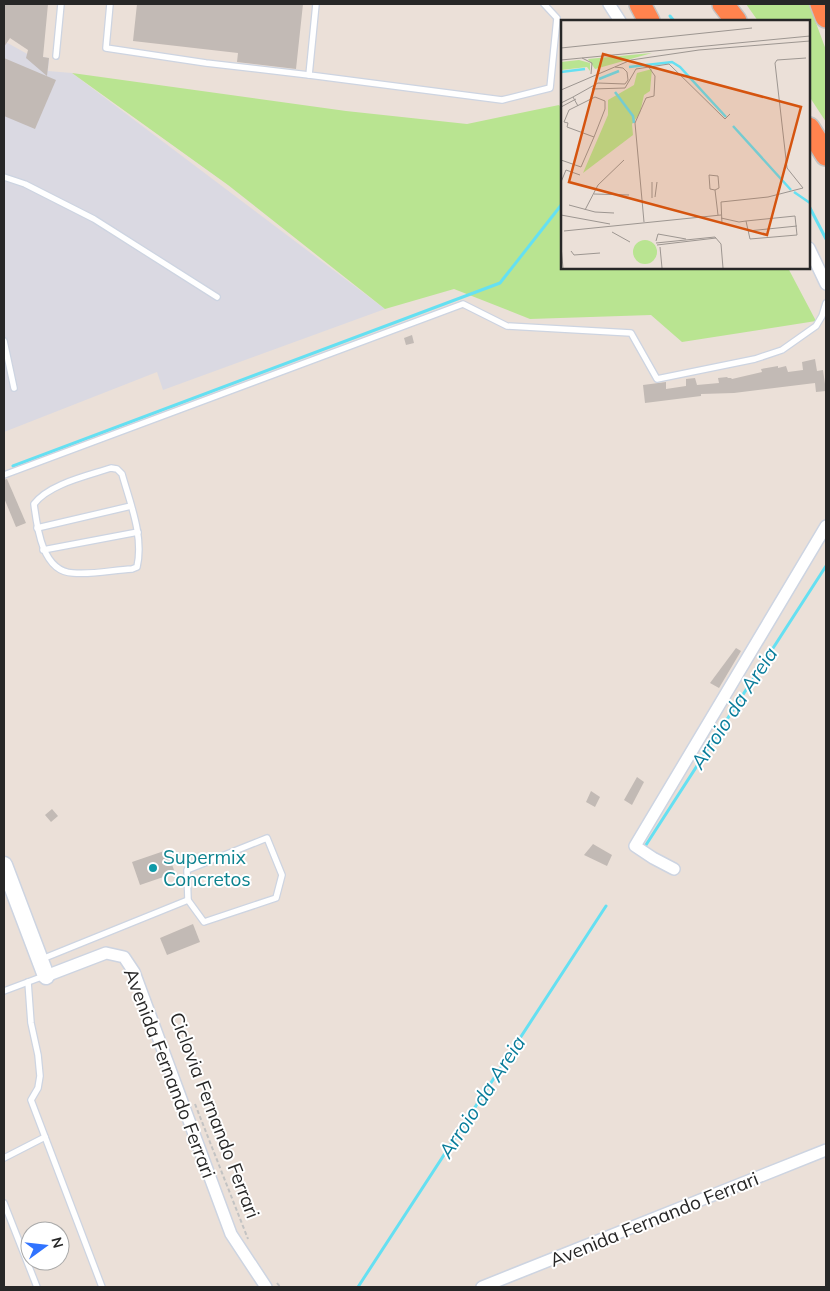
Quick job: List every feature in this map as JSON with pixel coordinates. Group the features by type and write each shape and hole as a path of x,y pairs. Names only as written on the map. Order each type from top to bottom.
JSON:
{"highway":[{"path":"640,4 648,20"},
{"path":"723,4 735,20"},
{"path":"821,4 826,17"},
{"path":"810,130 826,155"}],"street":[{"path":"609,4 619,20"},
{"path":"810,250 826,284"},
{"path":"674,869 634,846 826,526"},
{"path":"4,865 43,968"},
{"name":"Avenida Fernando Ferrari","path":"43,968 106,953 124,957 134,972 231,1234 270,1283"},
{"name":"Avenida Fernando Ferrari","path":"482,1287 826,1150"}],"lane":[{"path":"56,56 61,4"},
{"path":"110,4 106,48 206,64 309,75 502,100 550,88 557,18 544,4"},
{"path":"309,75 316,4"},
{"path":"4,177 25,184 94,219 217,297"},
{"path":"4,475 463,304 507,326 631,334 656,380 755,359 782,350 816,326 822,316 826,303"},
{"path":"4,341 14,388"},
{"path":"111,468 118,469 122,474 138,532 139,559 137,567 72,574 62,571 43,550 37,528 34,504 40,496 52,489 111,468"},
{"path":"37,528 131,506"},
{"path":"43,550 138,532"},
{"path":"266,838 282,875 276,898 204,922 188,900 187,870 266,838"},
{"path":"4,991 28,982 43,968 188,900"},
{"path":"28,982 31,1023 38,1055 40,1076 38,1088 31,1100 102,1287"},
{"path":"4,1158 45,1137"},
{"path":"4,1203 37,1287"}],"path":[{"name":"Ciclovia Fernando Ferrari","path":"195,1103 248,1239"},
{"path":"270,1283 280,1287"}],"shaded area":[{"path":"4,41 31,56 49,58 48,71 72,73 385,309 163,390 157,372 4,432"}],"green space":[{"path":"746,4 809,4 826,50 826,122 810,98 810,20 757,20"},
{"path":"72,73 346,111 467,124 559,105 561,108 561,269 789,269 816,321 682,342 651,315 530,319 454,289 385,309 228,185"}],"building":[{"path":"4,4 48,4 43,57 49,58 47,76 26,58 28,50 10,38 4,47"},
{"path":"137,4 303,4 296,69 237,62 238,53 133,41"},
{"path":"4,58 56,80 35,129 4,116"},
{"path":"412,335 414,343 406,345 404,338"},
{"path":"815,359 817,371 823,370 826,391 816,392 815,383 734,393 701,394 701,396 645,403 643,385 666,382 666,389 686,386 686,379 695,378 697,385 719,383 718,378 727,377 732,379 762,372 761,369 778,366 778,368 786,366 788,372 803,370 802,362"},
{"path":"7,479 26,523 16,527 4,498 4,480"},
{"path":"736,648 741,651 719,688 710,683"},
{"path":"637,777 644,782 632,805 624,800"},
{"path":"591,791 600,797 595,807 586,802"},
{"path":"52,809 58,816 51,822 45,815"},
{"path":"593,844 612,855 607,866 584,855"},
{"name":"Supermix Concretos","path":"167,850 175,873 140,885 132,862"},
{"path":"193,924 200,942 167,955 160,938"}],"waterway":[{"name":"Arroio da Areia","path":"670,16 673,20"},
{"path":"13,466 500,283 561,205"},
{"name":"Arroio da Areia","path":"810,208 826,239"},
{"name":"Arroio da Areia","path":"644,848 826,566"},
{"name":"Arroio da Areia","path":"358,1287 606,906"}],"place":[{"name":"Supermix Concretos","path":"153,868"}]}
